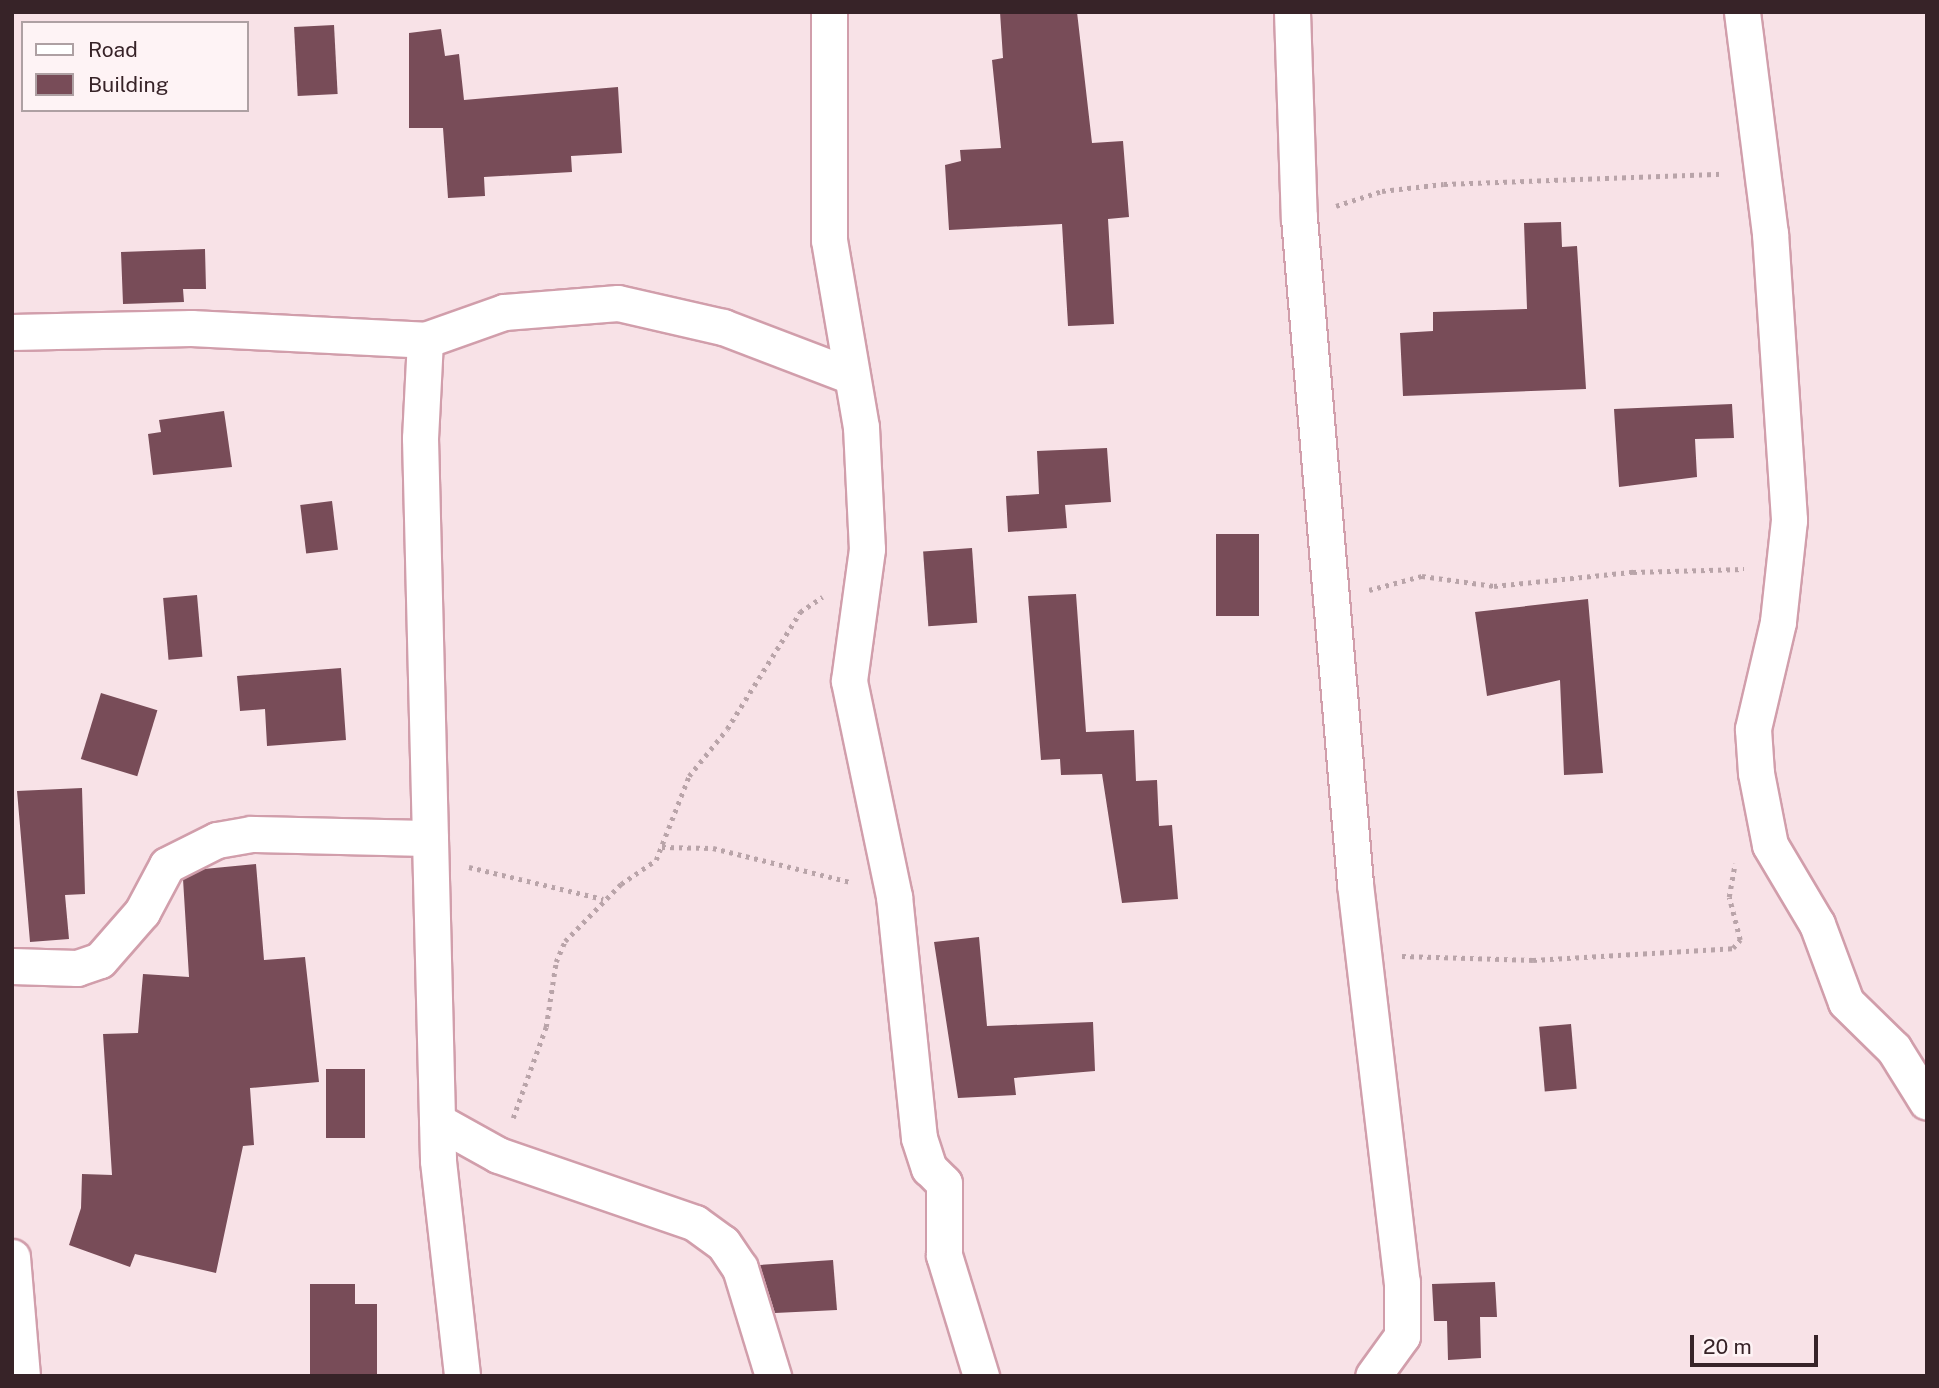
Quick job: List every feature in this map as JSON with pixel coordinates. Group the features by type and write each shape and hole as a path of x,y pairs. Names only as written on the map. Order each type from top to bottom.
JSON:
{"street":[{"path":"829,12 829,240 864,486 867,549 849,681 894,896 919,1138 929,1168 944,1183 944,1255 981,1376"},
{"path":"1292,12 1299,218 1332,613 1362,957 1396,1215 1404,1327 1399,1345 1373,1376"},
{"path":"1742,12 1763,173 1787,432 1784,569 1753,739 1770,845 1817,924 1846,1002 1894,1049 1927,1102"},
{"path":"12,332 191,328 425,340 504,312 618,303 723,327 849,375"},
{"path":"425,340 420,438 437,1121 462,1376"},
{"path":"12,966 77,968 100,960 142,912 167,865 217,840 251,834 430,854"},
{"path":"437,1121 498,1155 695,1223 723,1243 740,1268 773,1376"},
{"path":"12,1257 22,1376"}],"path":[{"path":"1299,218 1382,191 1444,184 1763,173"},
{"path":"1332,613 1380,582 1401,577 1494,586 1633,572 1784,569"},
{"path":"498,1155 546,1027 556,962 579,923 604,900 649,867 662,847 689,776 727,729 800,612 818,598 860,589"},
{"path":"1362,957 1533,960 1733,948 1740,940 1729,897 1731,870 1770,845"},
{"path":"662,847 735,853 894,896"},
{"path":"430,854 470,867 604,900"}],"building":[{"path":"1000,12 1077,12 1092,143 1123,141 1129,217 1108,219 1114,324 1068,326 1062,224 949,230 945,165 961,161 960,150 1001,148 992,60 1003,58"},
{"path":"334,25 338,94 298,96 294,27"},
{"path":"441,29 445,56 459,54 464,100 618,87 622,153 571,156 572,172 484,177 485,196 448,198 443,128 409,128 409,33"},
{"path":"1561,222 1562,247 1577,246 1586,389 1403,396 1400,333 1433,331 1433,312 1527,309 1524,223"},
{"path":"205,249 206,289 183,289 184,302 123,304 121,252"},
{"path":"1732,404 1734,438 1695,439 1697,477 1619,487 1614,409"},
{"path":"224,411 232,467 153,475 148,434 161,432 159,420"},
{"path":"1107,448 1111,502 1065,505 1067,528 1008,532 1006,496 1039,494 1037,451"},
{"path":"332,501 338,550 306,554 300,505"},
{"path":"1216,534 1259,534 1259,616 1216,616"},
{"path":"972,548 977,623 928,626 923,551"},
{"path":"1076,594 1086,732 1134,730 1136,781 1157,780 1159,826 1172,825 1178,899 1122,903 1102,774 1061,775 1060,759 1041,760 1028,596"},
{"path":"197,595 202,657 169,660 163,598"},
{"path":"1588,599 1603,773 1564,775 1560,680 1487,696 1475,612"},
{"path":"341,668 346,740 267,746 265,709 240,711 237,676"},
{"path":"101,693 157,710 137,776 81,759"},
{"path":"82,788 85,894 65,895 69,939 30,942 17,791"},
{"path":"256,864 264,960 305,957 319,1082 250,1088 254,1145 243,1146 216,1273 135,1254 130,1267 69,1245 81,1208 82,1174 112,1175 103,1034 138,1033 143,974 189,977 183,879 204,869"},
{"path":"979,937 987,1026 1093,1022 1095,1071 1014,1078 1016,1095 958,1098 934,942"},
{"path":"1571,1024 1577,1089 1545,1092 1539,1027"},
{"path":"326,1069 365,1069 365,1138 326,1138"},
{"path":"833,1260 837,1310 775,1313 760,1265"},
{"path":"1495,1282 1497,1317 1480,1317 1481,1358 1448,1360 1447,1321 1434,1321 1432,1284"},
{"path":"310,1284 355,1284 355,1304 377,1304 377,1374 310,1374"}]}
